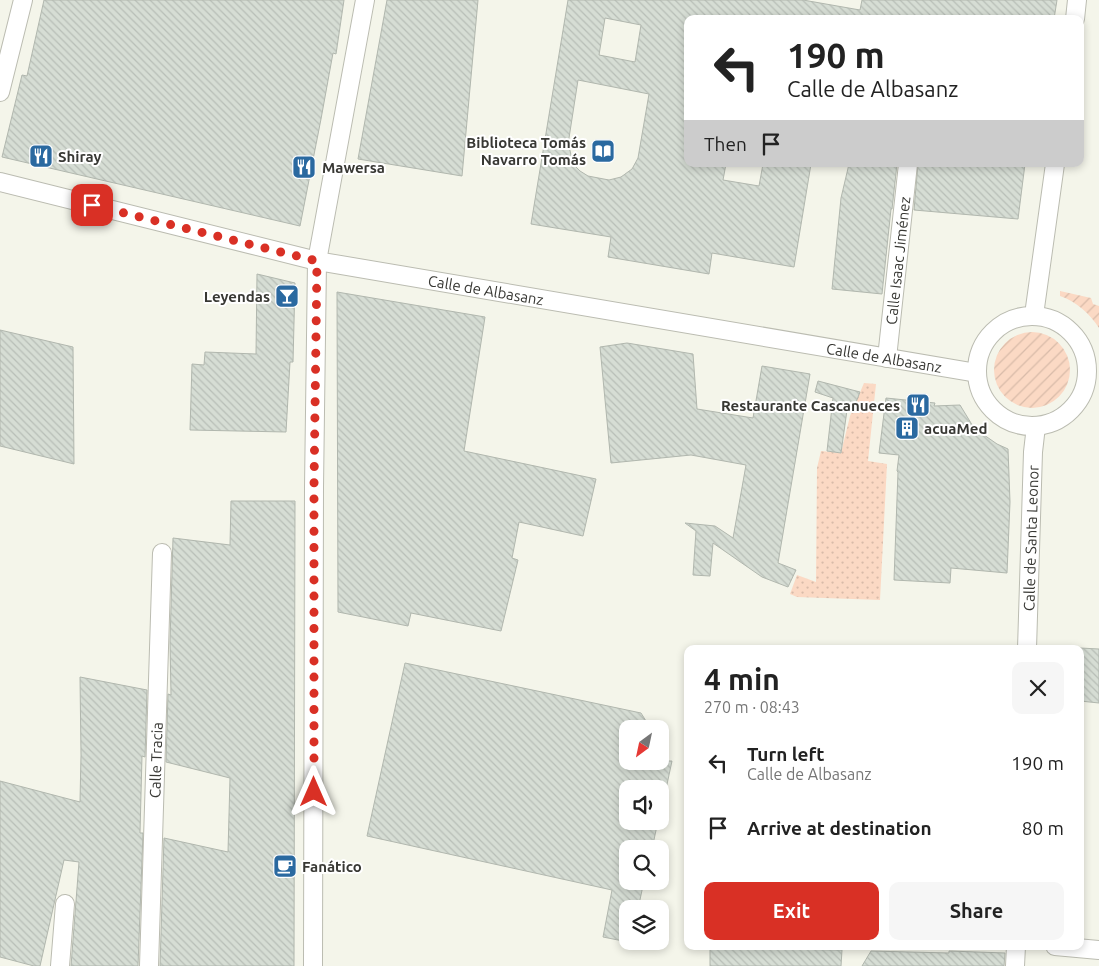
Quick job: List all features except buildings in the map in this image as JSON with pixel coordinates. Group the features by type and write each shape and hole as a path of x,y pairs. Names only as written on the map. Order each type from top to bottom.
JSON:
{"street":[{"path":"0,92 23,0"},
{"path":"313,966 314,487 317,261 365,0"},
{"path":"1075,15 1077,0"},
{"name":"Calle Isaac Jiménez","path":"887,358 908,167"},
{"path":"1034,315 1055,167"},
{"name":"Calle de Albasanz","path":"0,182 317,261 977,373"},
{"path":"1034,315 1052,319 1068,329 1080,344 1093,381 1069,412 1054,422 1036,426 1018,424 1002,417 989,406 980,390 977,373 979,355 993,332 999,326 1016,318 1034,315"},
{"name":"Calle de Santa Leonor","path":"1027,645 1036,426"},
{"name":"Calle Tracia","path":"149,966 162,553"},
{"path":"60,966 65,904"},
{"path":"1084,949 1099,950"},
{"path":"1015,966 1016,950"}],"shaded area":[{"path":"1060,291 1091,298 1093,304 1099,306 1099,328 1082,309 1072,301 1060,296"},
{"path":"1032,332 1047,335 1059,343 1067,355 1070,370 1067,385 1059,397 1047,405 1032,408 1017,405 1005,397 997,385 994,370 997,355 1005,343 1017,335"},
{"path":"864,383 876,384 868,461 887,464 880,600 797,597 790,594 797,575 816,582 817,468 821,451 841,453 850,416"}],"place":[{"name":"Biblioteca Tomás Navarro Tomás","path":"603,151"},
{"name":"Shiray","path":"41,156"},
{"name":"Mawersa","path":"304,167"},
{"name":"Leyendas","path":"287,296"},
{"name":"Restaurante Cascanueces","path":"918,405"},
{"name":"acuaMed","path":"907,428"},
{"name":"Fanático","path":"285,866"}],"route":[{"path":"92,205 317,261 314,487 314,792"}]}
